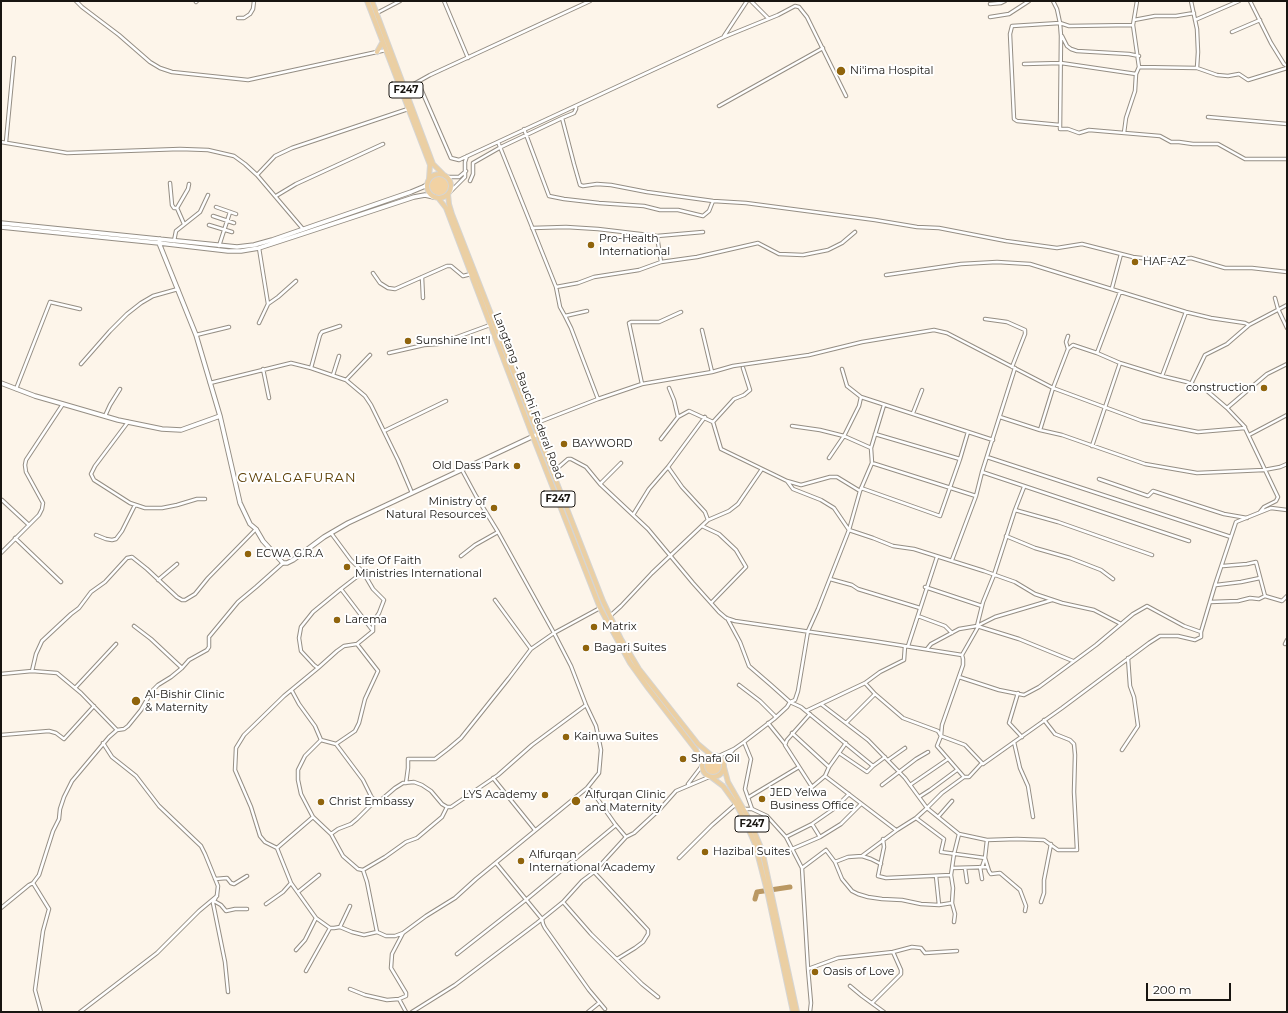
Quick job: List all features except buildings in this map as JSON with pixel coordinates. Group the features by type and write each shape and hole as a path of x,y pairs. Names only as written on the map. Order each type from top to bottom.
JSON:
{"main road":[{"name":"F247","path":"367,1 383,43 406,89 433,164 446,176 451,184 449,193"},
{"name":"F247","path":"372,1 400,91 430,165 427,185"},
{"path":"377,52 383,43"},
{"path":"429,179 438,174 446,176"},
{"path":"427,185 428,192 434,197 439,198 446,196 449,193"},
{"name":"Langtang - Bauchi Federal Road","path":"449,193 449,204 553,472 567,512 610,616 630,655 650,684 698,744 711,755"},
{"name":"Langtang - Bauchi Federal Road","path":"439,198 446,208 472,274 533,437 600,608 630,663 696,750 702,765"},
{"path":"702,765 704,758 711,755 718,756"},
{"name":"F247","path":"718,756 724,765 728,782 744,809 759,843 797,1012"},
{"name":"F247","path":"702,765 705,774 723,786 736,804 754,844 768,887"},
{"path":"710,777 719,775 722,772 724,765"},
{"name":"F247","path":"770,895 793,1012"}],"street":[{"path":"76,1 150,62 160,68 172,72 248,80 387,50"},
{"path":"238,18 244,18 250,14 253,9 254,1"},
{"path":"377,14 400,1"},
{"path":"444,1 468,58"},
{"path":"400,91 590,1"},
{"path":"724,37 747,1"},
{"path":"751,1 768,18"},
{"path":"990,4 1006,1"},
{"path":"990,17 1008,14 1029,1"},
{"path":"1053,1 1057,9 1061,36 1060,129 1068,129 1074,132 1089,130 1160,136 1171,142 1218,144 1245,158 1287,158"},
{"path":"1124,134 1126,118 1135,91 1136,74 1139,67 1139,56 1133,25 1137,1"},
{"path":"1191,1 1196,20 1198,52 1197,68"},
{"path":"1196,20 1239,1"},
{"path":"1139,67 1197,68 1217,75 1228,76 1239,74 1248,80 1287,67 1271,43 1250,1"},
{"path":"418,82 451,158 458,160 724,37 778,15 790,8 799,7 807,17 846,96"},
{"path":"1134,20 1156,16 1176,16 1194,13"},
{"path":"1232,32 1260,20"},
{"path":"1060,125 1017,121 1014,119 1010,34 1012,26 1060,23 1069,26 1133,25"},
{"path":"1061,36 1068,46 1077,51 1139,56"},
{"path":"719,106 823,48"},
{"path":"6,142 14,58"},
{"path":"1024,64 1061,63 1136,74"},
{"path":"470,181 473,174 473,163 500,147 574,113 576,106"},
{"path":"256,175 275,156 292,148 408,109"},
{"path":"1208,116 1287,124"},
{"path":"562,118 569,149 580,185 611,185 647,192 713,201 746,203 917,227 939,228 1006,241 1057,248 1082,244 1121,254 1166,261 1191,258 1225,268 1252,268 1287,272"},
{"path":"524,129 549,196 599,203 644,206 660,210 678,210 703,216 709,211 713,201"},
{"path":"1,142 67,153 180,149 208,150 234,156 246,164 276,196 304,231"},
{"path":"498,142 556,287 560,307 572,328 598,398"},
{"path":"276,196 296,184 383,144"},
{"path":"449,193 465,177 465,162 468,156"},
{"path":"446,176 460,177 466,171"},
{"path":"170,183 172,205 174,208 177,208 184,224"},
{"path":"177,208 188,189 189,184"},
{"path":"1,223 160,241 228,251 241,251 259,248 427,185"},
{"path":"174,241 175,233 200,212 208,195"},
{"path":"1,227 219,246 254,246 414,197 425,195 434,197"},
{"path":"216,208 236,214"},
{"path":"219,246 230,212"},
{"path":"213,216 234,223"},
{"path":"209,225 232,232"},
{"path":"532,228 566,227 598,229 656,236 703,232"},
{"path":"556,287 578,283 594,277 639,270 661,262 697,257 758,243 780,254 803,255 828,250 842,243 855,232"},
{"path":"656,236 661,262"},
{"path":"160,241 196,335 220,416 240,503 250,524 256,529 263,541 283,563"},
{"path":"259,248 268,304"},
{"path":"1112,288 1121,254"},
{"path":"886,275 961,264 997,262 1030,264 1186,312 1211,318 1245,322 1249,325"},
{"path":"373,274 380,283 395,290 447,266 451,266 463,276 472,274"},
{"path":"422,277 423,298"},
{"path":"259,323 268,304 296,281"},
{"path":"81,364 110,331 127,314 141,303 153,296 178,289"},
{"path":"1097,353 1120,292"},
{"path":"1275,298 1278,309 1287,328"},
{"path":"16,389 50,302 80,308"},
{"path":"1191,384 1205,355 1227,344 1249,325 1287,305"},
{"path":"565,316 587,311"},
{"path":"642,384 630,323 658,322 681,312"},
{"path":"1162,376 1186,312"},
{"path":"952,560 976,496 982,472 1025,334 1025,330 1007,322 985,319"},
{"path":"389,353 424,345 438,344 490,324"},
{"path":"311,368 322,332 340,326"},
{"path":"196,335 229,327"},
{"path":"702,330 712,372"},
{"path":"534,424 598,398 642,384 712,372 733,366 802,356 862,342 934,330 947,333 1053,388 1142,421 1198,432 1245,428"},
{"path":"1068,336 1066,342 1068,349"},
{"path":"1040,430 1053,388 1068,349 1073,345 1120,363 1191,384 1206,390 1227,408 1245,428 1249,435 1278,499 1264,507 1260,512"},
{"path":"346,380 370,355"},
{"path":"333,375 339,356"},
{"path":"210,383 291,363 346,380 368,400 398,460 412,493"},
{"path":"1092,446 1120,363"},
{"path":"1227,408 1267,374 1287,364"},
{"path":"713,422 734,399 744,395 750,390 744,368"},
{"path":"842,368 847,386 861,397 992,440"},
{"path":"263,369 269,398"},
{"path":"1,383 104,416 162,429 181,430 220,416"},
{"path":"669,388 674,400 678,417"},
{"path":"104,416 120,389"},
{"path":"913,414 922,390"},
{"path":"829,458 844,436 859,406 861,397"},
{"path":"384,431 446,401"},
{"path":"1,553 42,511 43,503 26,472 26,460 63,404"},
{"path":"718,756 734,749 744,742 776,717 790,702 795,700 808,631 849,530 860,489 872,463 871,448 884,405"},
{"path":"661,439 678,417 689,411 705,417 713,422 721,449 787,481 801,485 830,477 837,477 860,489 940,516 951,488 968,432"},
{"path":"1249,435 1287,415"},
{"path":"633,515 649,489 668,467 705,417"},
{"path":"1000,417 1145,464 1197,473 1264,470 1287,464"},
{"path":"128,422 90,474 94,480 118,496 145,508 162,508 197,499 206,499"},
{"path":"792,426 820,430 844,436 871,448"},
{"path":"1,908 29,884 33,883 39,875 53,831 59,819 64,796 72,781 103,743 117,730 124,729 128,726 141,710 152,691 158,685 171,678 189,660 207,650 209,647 208,637 238,602 283,563 287,563 292,560 330,533 538,434"},
{"path":"875,434 960,459"},
{"path":"987,457 1231,537"},
{"path":"553,472 571,459 586,467 600,484 648,529 711,603 726,618 740,642 749,666 790,702 810,714 873,766"},
{"path":"600,484 621,463"},
{"path":"872,463 976,496"},
{"path":"668,467 682,486 705,512 708,520"},
{"path":"610,616 652,573 708,520 729,511 738,504 762,469"},
{"path":"373,631 357,644 344,646 292,691 244,736 236,748 235,770 251,807 260,836 265,842 277,848 291,884 316,918 330,928 340,927 364,935 377,932 386,936 394,936 403,933 426,916 455,898 587,788 599,773 601,750 596,726 571,666 498,532 469,485 462,470"},
{"path":"982,472 1189,541"},
{"path":"1099,479 1148,496 1153,491 1224,514 1248,518"},
{"path":"787,481 793,489 821,500 834,508 849,530 893,546 914,549 937,557 952,560 1015,582 1035,594 1062,603 1094,610 1121,624"},
{"path":"964,777 937,746 941,736 942,725 963,665 962,656 978,627 982,606 994,575 1014,510 1024,487"},
{"path":"2,500 28,525"},
{"path":"96,535 106,539 116,539 136,505"},
{"path":"862,856 883,839 916,818 942,793 964,777 969,777 981,764 984,764 1022,737 1149,643 1160,636 1178,636 1195,640 1201,637 1201,632 1210,602 1223,566 1236,522 1271,508 1287,510"},
{"path":"1014,510 1058,522 1152,555"},
{"path":"702,526 719,534 736,550 746,567 711,603"},
{"path":"32,671 36,654 42,641 79,608 91,592 105,582 127,558 132,557 177,597 182,600 187,599 195,594 208,578 256,529"},
{"path":"461,556 498,532"},
{"path":"330,533 351,560 363,572 373,589 384,600 379,613 373,622 373,631"},
{"path":"1006,536 1035,548 1070,558 1101,570 1113,579"},
{"path":"16,538 61,582"},
{"path":"805,711 865,683 880,672 904,660 907,646 937,557"},
{"path":"1223,566 1256,562 1265,596"},
{"path":"158,580 177,564"},
{"path":"318,668 301,651 299,638 301,628 313,612 363,572"},
{"path":"1215,586 1260,578"},
{"path":"830,579 920,608"},
{"path":"926,587 982,606"},
{"path":"341,589 373,631"},
{"path":"1210,602 1238,601 1250,598 1259,599 1265,596 1282,601 1287,596"},
{"path":"495,600 530,648"},
{"path":"978,627 995,617 1053,600"},
{"path":"959,677 999,690 1024,695 1039,687 1147,606 1184,626 1201,632"},
{"path":"406,783 408,759 435,759 461,738 509,678 530,648 600,608"},
{"path":"918,616 945,626 952,633"},
{"path":"726,618 735,621 927,649 962,656"},
{"path":"134,626 151,639 182,668"},
{"path":"927,649 931,644 959,629 978,627 1019,639 1073,661"},
{"path":"1285,644 1287,640"},
{"path":"75,688 116,644"},
{"path":"336,744 355,731 360,723 365,699 378,671 357,644"},
{"path":"1122,750 1138,726 1134,697 1130,686 1128,658"},
{"path":"1,674 32,671 57,673 94,706 117,730"},
{"path":"865,683 875,694 903,718 938,731 941,736 965,745 984,764"},
{"path":"739,685 760,701 776,717"},
{"path":"292,691 299,704 315,726 321,740"},
{"path":"1018,693 1009,723 1022,737"},
{"path":"846,723 875,694"},
{"path":"821,704 868,740 900,772 926,808 959,834 987,840 1044,840 1058,850 1077,850 1074,792 1074,744 1070,740 1056,734 1044,720"},
{"path":"332,834 338,829 351,824 376,800 379,801 403,783 414,782 422,785 431,791 442,804 447,807 451,807 493,778 532,745 586,705"},
{"path":"1,735 49,731 56,733 64,739 94,706"},
{"path":"785,745 792,733 810,714"},
{"path":"768,723 785,745 812,786 825,776 829,767 846,743"},
{"path":"792,733 829,767"},
{"path":"321,740 336,744 363,780 372,798 376,800"},
{"path":"321,740 305,756 298,770 298,780 301,794 313,817 332,834 343,856 358,869 363,870 406,842 416,838 442,817 447,807"},
{"path":"744,742 751,759 745,789 752,809"},
{"path":"1014,742 1020,768 1028,786 1033,817"},
{"path":"103,743 112,757 136,776 159,806 201,846 218,886 217,895 213,903 224,956 228,992"},
{"path":"888,760 905,748"},
{"path":"724,765 734,749"},
{"path":"882,786 916,759 928,752"},
{"path":"839,753 867,772 885,757"},
{"path":"910,785 948,759"},
{"path":"688,785 702,765"},
{"path":"749,797 799,767"},
{"path":"918,797 958,770"},
{"path":"825,776 897,830"},
{"path":"412,1012 455,985 563,902 582,881 594,872 626,837 634,833 676,791 710,777"},
{"path":"493,778 535,830"},
{"path":"587,788 592,791 626,837"},
{"path":"786,837 812,824 835,808 849,794"},
{"path":"938,817 952,801"},
{"path":"679,858 712,825 736,804"},
{"path":"792,849 820,837 841,824 861,804"},
{"path":"744,809 752,809 767,816 786,837 802,868 811,1003 810,1012"},
{"path":"277,848 313,817"},
{"path":"916,818 944,839 941,852 985,858"},
{"path":"812,824 820,837"},
{"path":"456,954 527,899 616,825"},
{"path":"954,922 956,914 952,903 953,888 951,875 959,834"},
{"path":"883,839 884,847 878,876 886,878 951,875"},
{"path":"982,879 981,867 985,858 987,840"},
{"path":"1040,902 1044,893 1044,880 1051,844"},
{"path":"802,868 826,850 835,862 842,878 852,891 858,894 921,904 939,905 952,903"},
{"path":"835,862 848,857 862,856 881,864"},
{"path":"985,858 991,874 1000,872 1020,890 1026,906 1025,911"},
{"path":"496,863 542,919 545,928 599,1003 605,1009"},
{"path":"952,868 988,867"},
{"path":"965,868 967,882"},
{"path":"363,870 367,882 377,932"},
{"path":"594,872 648,930 648,934 643,942 617,959"},
{"path":"298,892 319,875"},
{"path":"215,879 227,878 234,884 247,876"},
{"path":"936,876 939,905"},
{"path":"33,883 49,909 43,931 35,990 41,1012"},
{"path":"266,904 283,892 291,884"},
{"path":"80,1012 157,953 217,895"},
{"path":"214,901 221,905 226,911 247,909"},
{"path":"563,902 591,934 642,984 658,997"},
{"path":"340,927 350,906"},
{"path":"296,950 305,940 316,918"},
{"path":"306,971 330,928"},
{"path":"350,989 365,995 387,1000 399,999 407,994 391,968 391,957 403,933"},
{"path":"808,968 838,958 893,952 912,947 921,948 926,953 957,951"},
{"path":"872,1003 901,974 901,970 893,952"},
{"path":"850,986 884,1012"},
{"path":"399,999 406,1012"},
{"path":"588,1012 599,1003"}],"shaded area":[{"path":"439,175 447,178 450,186 447,194 439,197 431,194 428,186 431,178"},
{"path":"713,756 720,759 723,766 720,773 713,776 706,773 703,766 706,759"}],"waterway":[{"path":"755,899 757,892 790,887"}],"place":[{"name":"Ni'ima Hospital","path":"841,71"},
{"name":"Pro-Health International","path":"591,245"},
{"name":"HAF-AZ","path":"1135,262"},
{"name":"Sunshine Int'l","path":"408,341"},
{"name":"construction","path":"1264,388"},
{"name":"BAYWORD","path":"564,444"},
{"name":"Old Dass Park","path":"517,466"},
{"name":"Ministry of Natural Resources","path":"494,508"},
{"name":"ECWA G.R.A","path":"248,554"},
{"name":"Life Of Faith Ministries International","path":"347,567"},
{"name":"Larema","path":"337,620"},
{"name":"Matrix","path":"594,627"},
{"name":"Bagari Suites","path":"586,648"},
{"name":"Al-Bishir Clinic & Maternity","path":"136,701"},
{"name":"Kainuwa Suites","path":"566,737"},
{"name":"Shafa Oil","path":"683,759"},
{"name":"LYS Academy","path":"545,795"},
{"name":"JED Yelwa Business Office","path":"762,799"},
{"name":"Alfurqan Clinic and Maternity","path":"576,801"},
{"name":"Christ Embassy","path":"321,802"},
{"name":"Hazibal Suites","path":"705,852"},
{"name":"Alfurqan International Academy","path":"521,861"},
{"name":"Oasis of Love","path":"815,972"}],"district":[{"name":"GWALGAFURAN","path":"297,478"}]}
